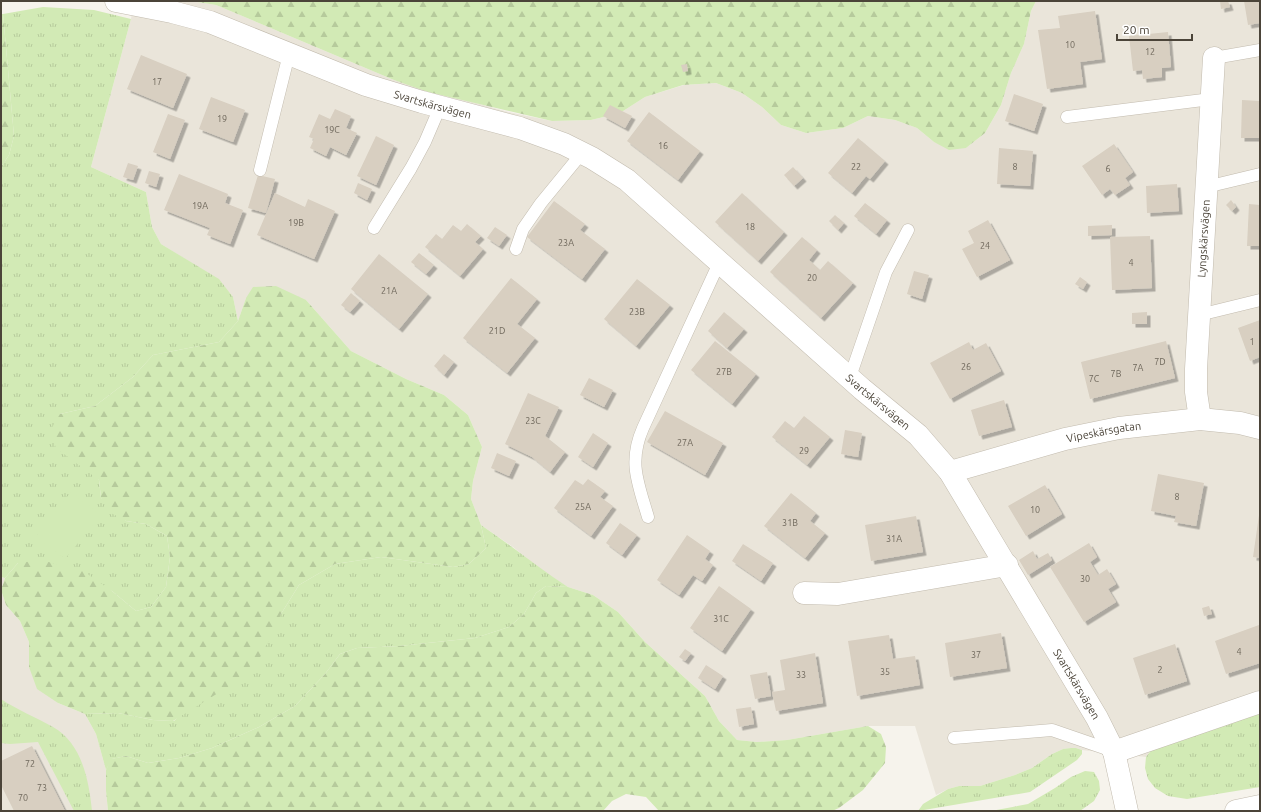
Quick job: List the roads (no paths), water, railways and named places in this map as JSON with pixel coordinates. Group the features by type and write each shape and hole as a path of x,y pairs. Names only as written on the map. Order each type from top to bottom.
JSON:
{"street":[{"name":"Svartskärsvägen","path":"116,1 172,12 210,22 366,85 440,107 520,128 564,144 627,180 880,405 918,435 950,472 1007,565 1097,718 1114,752 1127,811"},
{"name":"Lyngskärsvägen","path":"1200,419 1196,392 1196,369 1214,58"},
{"name":"Vipeskärsgatan","path":"950,472 1065,439 1119,428 1200,419 1240,423 1260,428"},
{"path":"804,593 838,594 1007,565"},
{"path":"1114,752 1260,702"},
{"path":"1236,811 1260,806"}],"lane":[{"path":"1214,58 1260,50"},
{"path":"260,170 290,54"},
{"path":"1067,117 1211,99"},
{"path":"374,228 411,168 425,142 440,107"},
{"path":"516,249 523,229 541,203 582,153"},
{"path":"1206,186 1260,174"},
{"path":"850,377 886,272 908,230"},
{"path":"648,517 634,464 635,450 643,428 719,263"},
{"path":"1199,314 1260,300"},
{"path":"954,738 1052,730 1114,752"}]}
